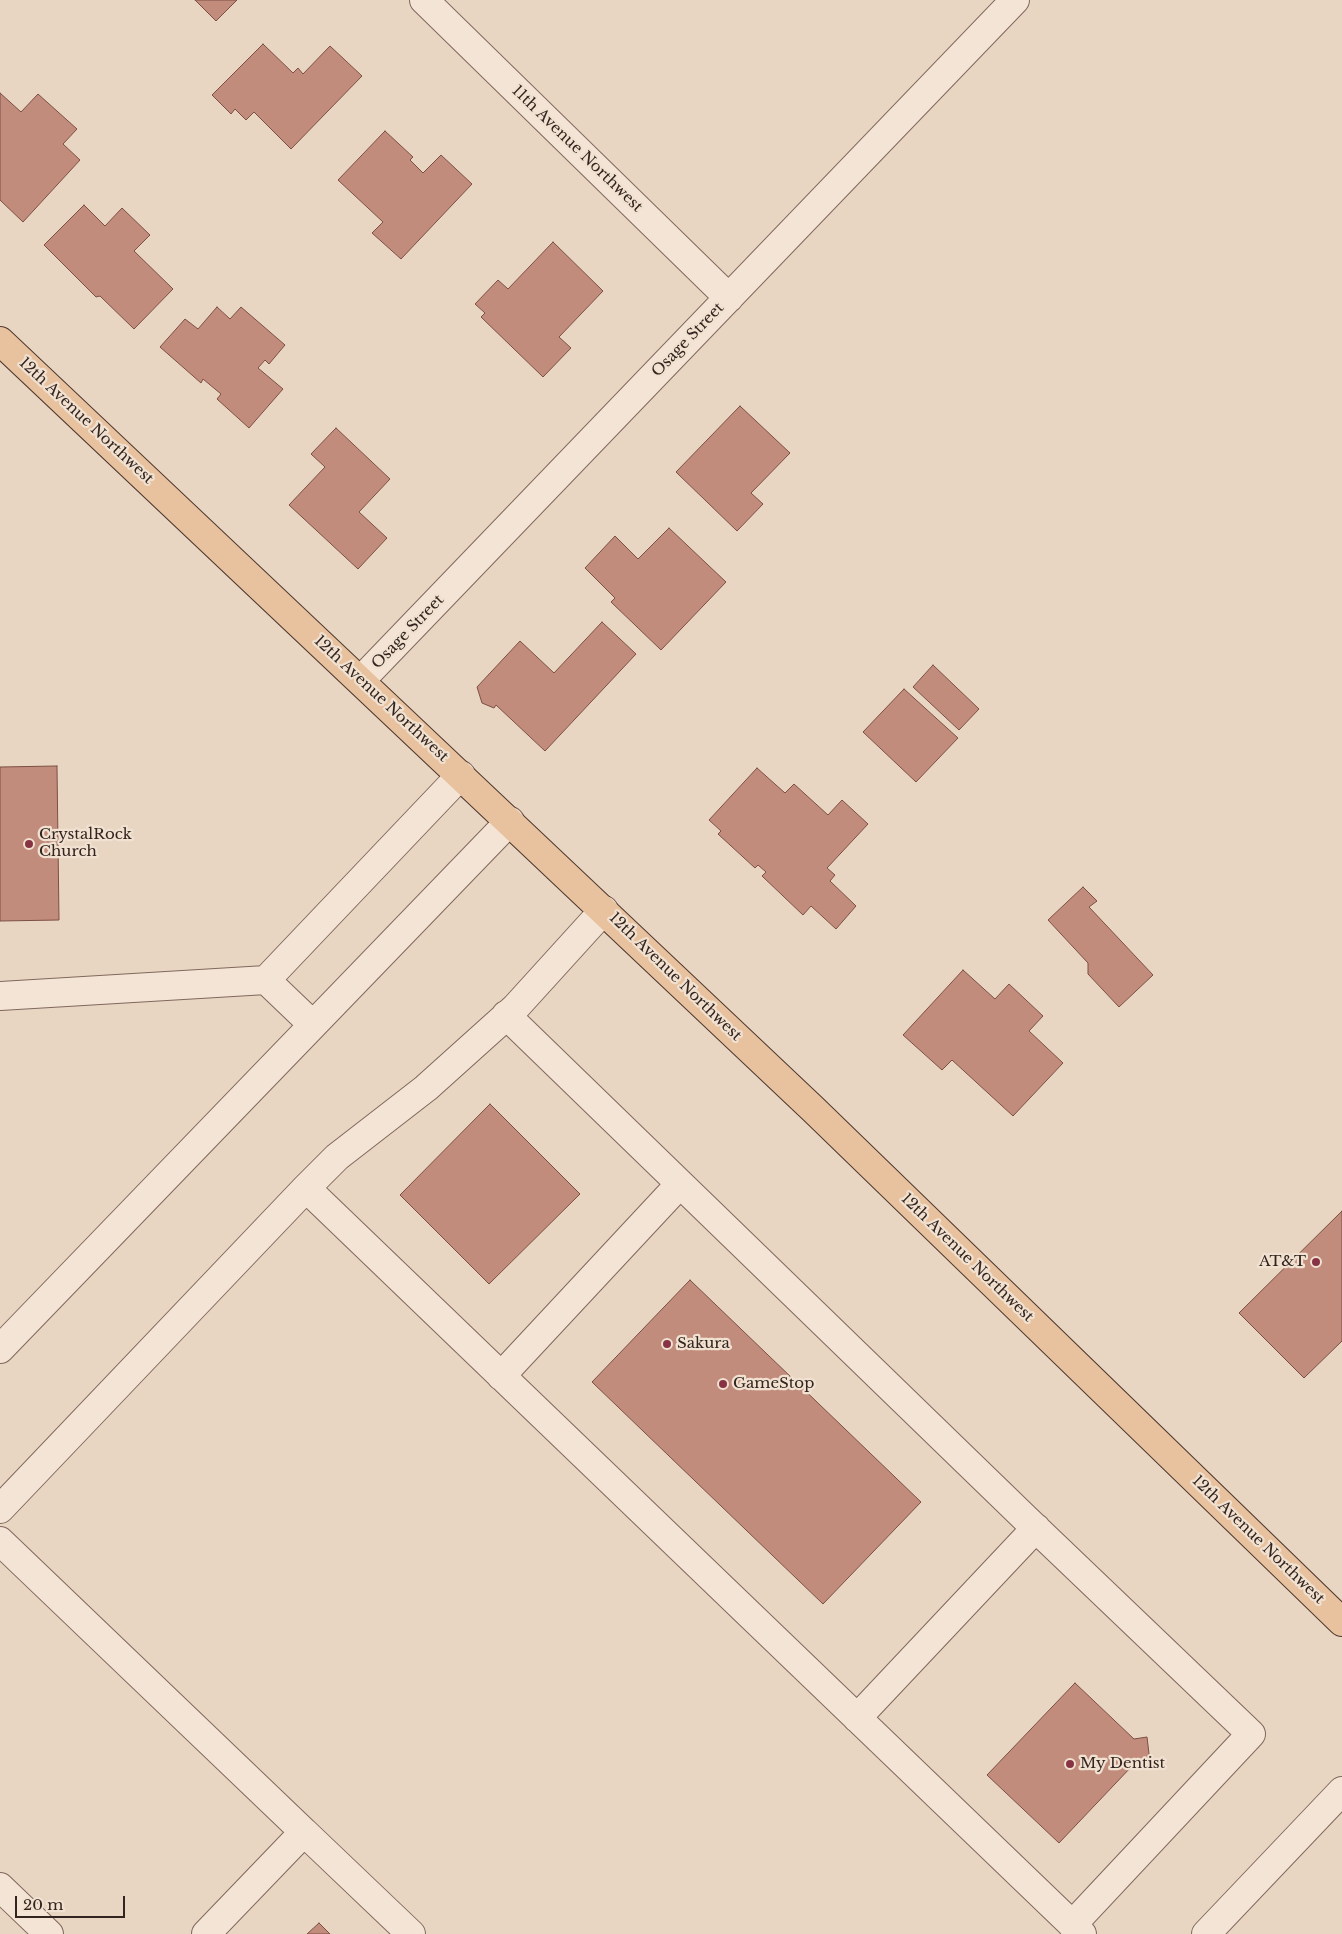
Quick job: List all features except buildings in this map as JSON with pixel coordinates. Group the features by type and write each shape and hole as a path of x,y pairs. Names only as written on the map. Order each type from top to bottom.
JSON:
{"main road":[{"name":"12th Avenue Northwest","path":"0,341 813,1108 1342,1621"}],"street":[{"name":"11th Avenue Northwest","path":"424,0 729,298"},
{"name":"Osage Street","path":"361,680 1015,0"},
{"path":"0,996 266,980 461,775"},
{"path":"0,1349 510,821"},
{"path":"0,1509 337,1157 426,1088 506,1015 604,910"},
{"path":"266,980 312,1025"},
{"path":"306,1188 1077,1929 1251,1734 506,1015"},
{"path":"501,1376 680,1184"},
{"path":"857,1718 1036,1528"},
{"path":"0,1541 411,1934"},
{"path":"1206,1934 1342,1791"},
{"path":"206,1934 304,1832"},
{"path":"0,1886 49,1934"}],"place":[{"name":"CrystalRock Church","path":"29,844"},
{"name":"AT&T","path":"1316,1262"},
{"name":"Sakura","path":"667,1344"},
{"name":"GameStop","path":"723,1384"},
{"name":"My Dentist","path":"1070,1764"}]}
